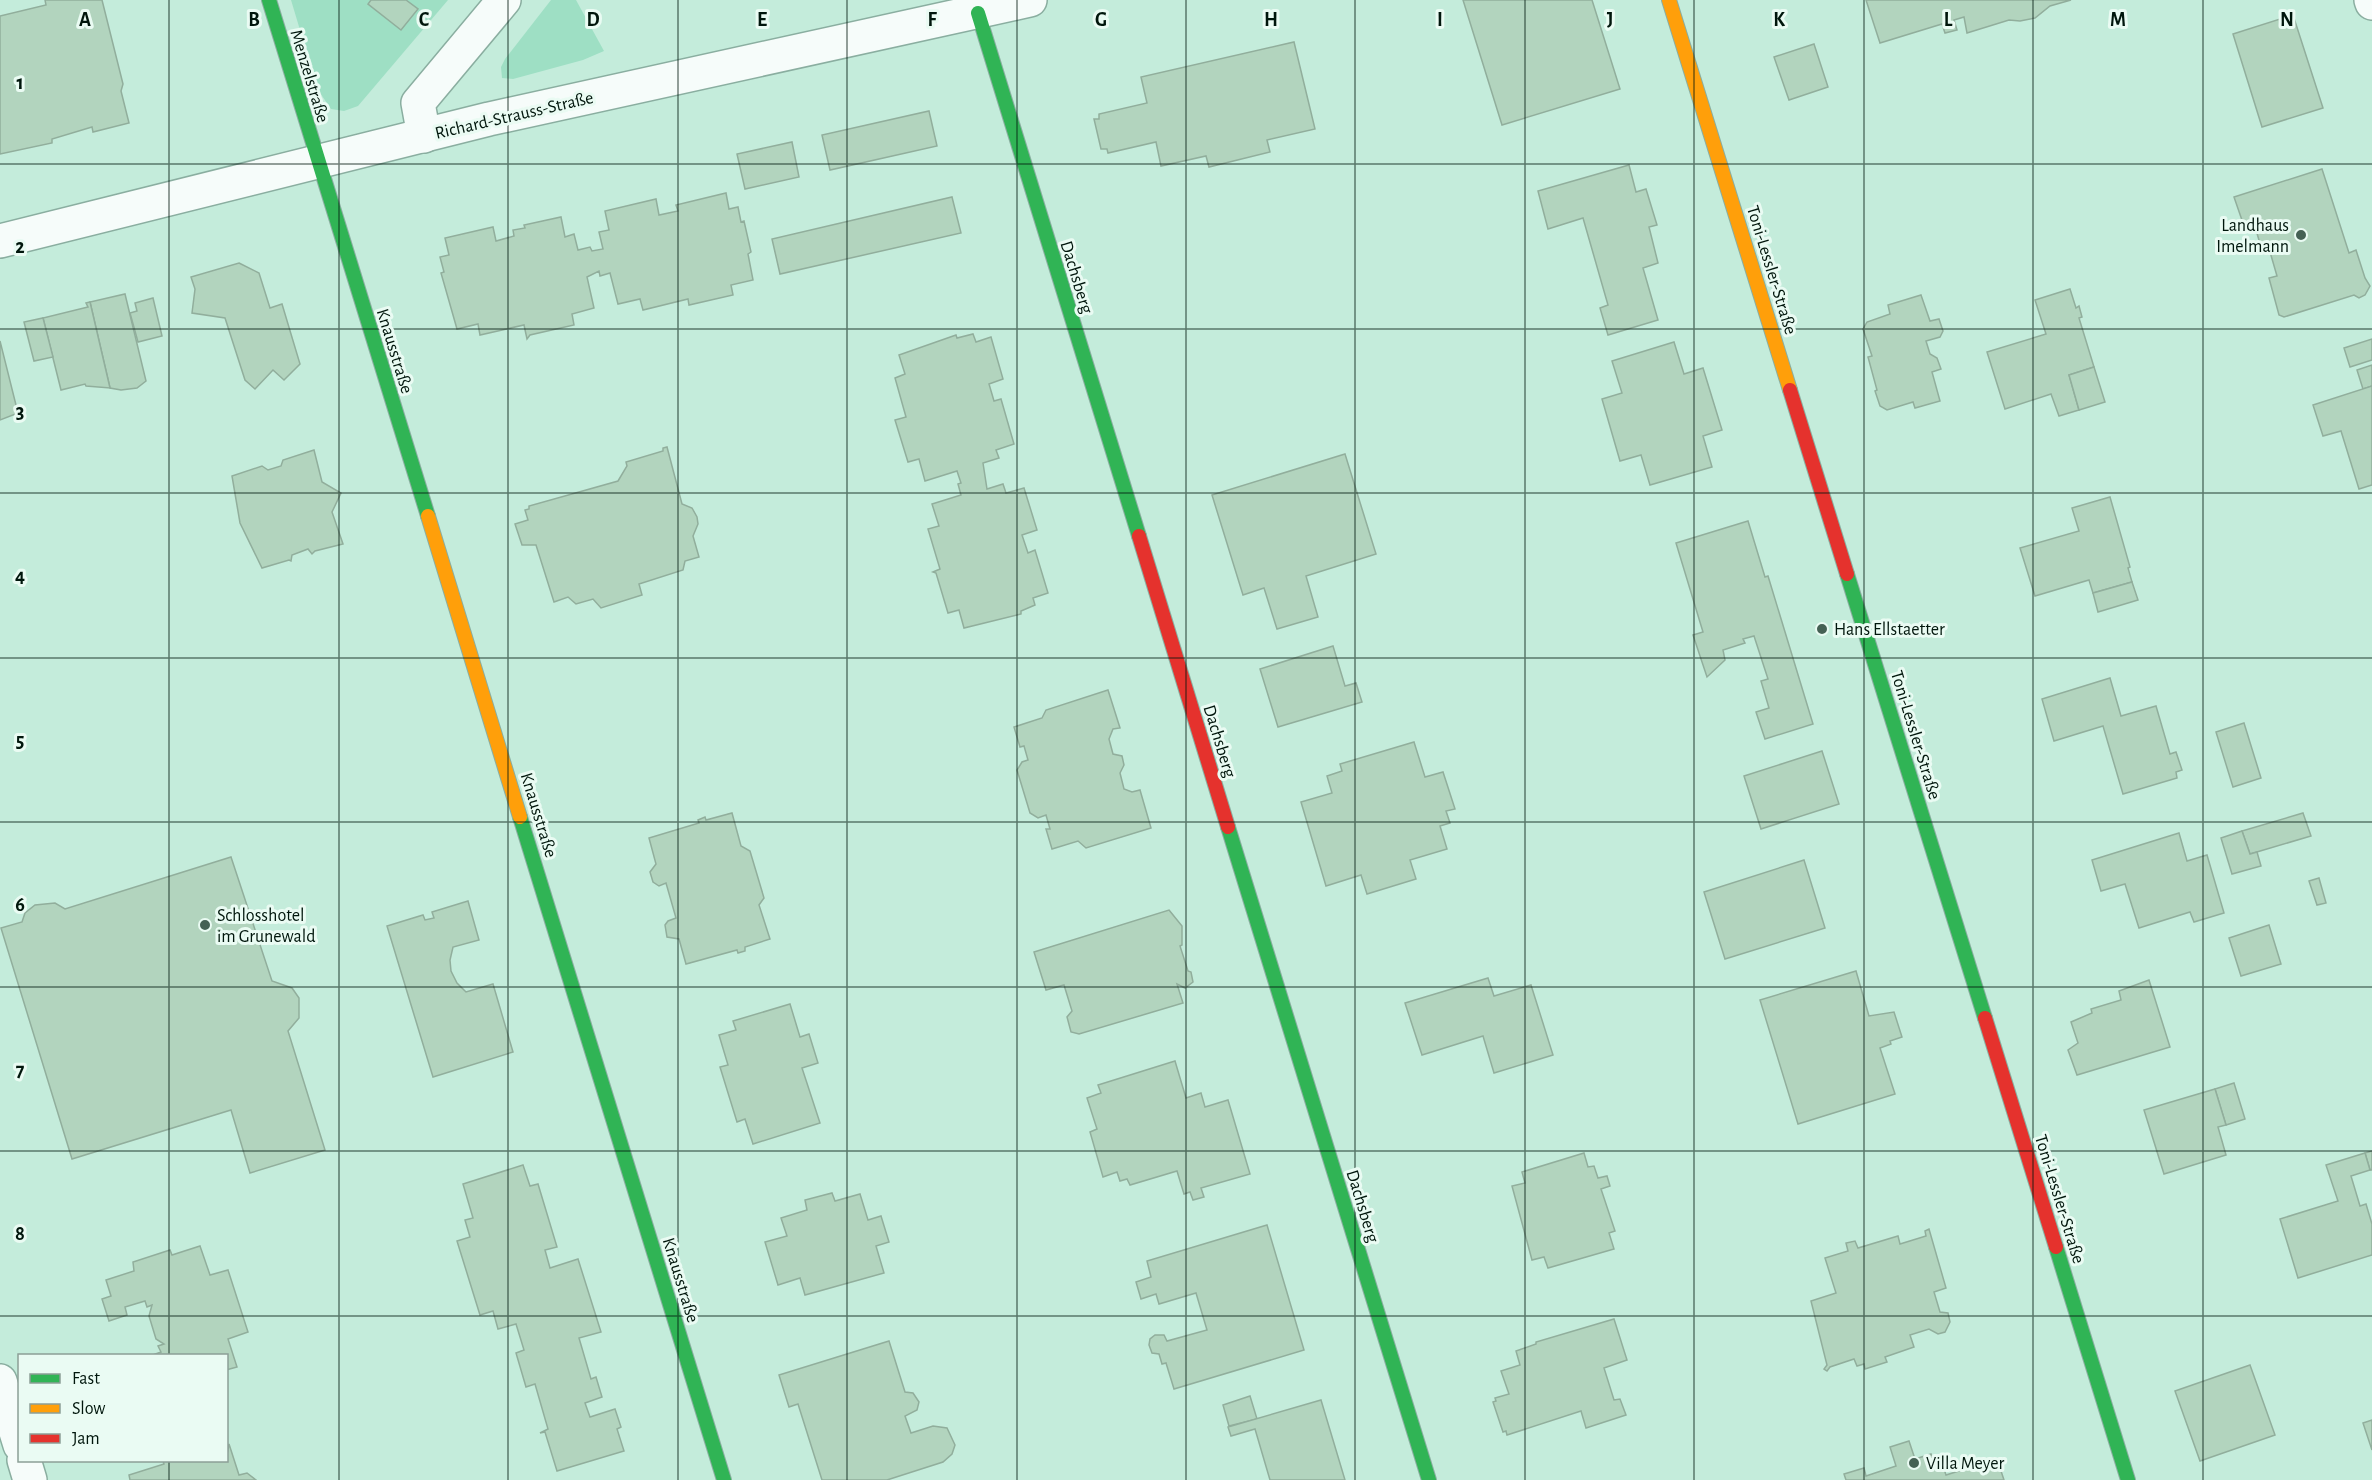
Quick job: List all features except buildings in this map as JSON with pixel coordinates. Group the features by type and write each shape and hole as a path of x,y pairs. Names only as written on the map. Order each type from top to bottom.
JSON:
{"street":[{"name":"Menzelstraße","path":"268,0 318,161"},
{"path":"424,136 418,103 504,0"},
{"name":"Richard-Strauss-Straße","path":"0,241 489,119 1030,0"},
{"name":"Toni-Lessler-Straße","path":"1669,0 2128,1480"},
{"name":"Dachsberg","path":"978,13 1429,1480"},
{"name":"Knausstraße","path":"318,161 724,1480"},
{"path":"0,1381 18,1439"},
{"path":"24,1462 30,1480"}],"green space":[{"path":"291,0 448,0 358,106 344,111 331,109 318,90"},
{"path":"551,0 576,0 604,51 583,60 513,79 502,78 501,67 505,59"}],"traffic: fast":[{"path":"269,0 428,516"},
{"path":"978,13 1139,536"},
{"path":"1847,574 1985,1018"},
{"path":"520,817 724,1480"},
{"path":"1228,827 1429,1480"},
{"path":"2056,1247 2128,1480"}],"traffic: slow":[{"path":"1669,0 1790,390"},
{"path":"428,516 520,817"}],"traffic: jam":[{"path":"1790,390 1847,574"},
{"path":"1139,536 1228,827"},
{"path":"1985,1018 2056,1247"}],"place":[{"name":"Landhaus Imelmann","path":"2301,235"},
{"name":"Hans Ellstaetter","path":"1822,629"},
{"name":"Schlosshotel im Grunewald","path":"205,925"},
{"name":"Villa Meyer","path":"1914,1463"}]}
